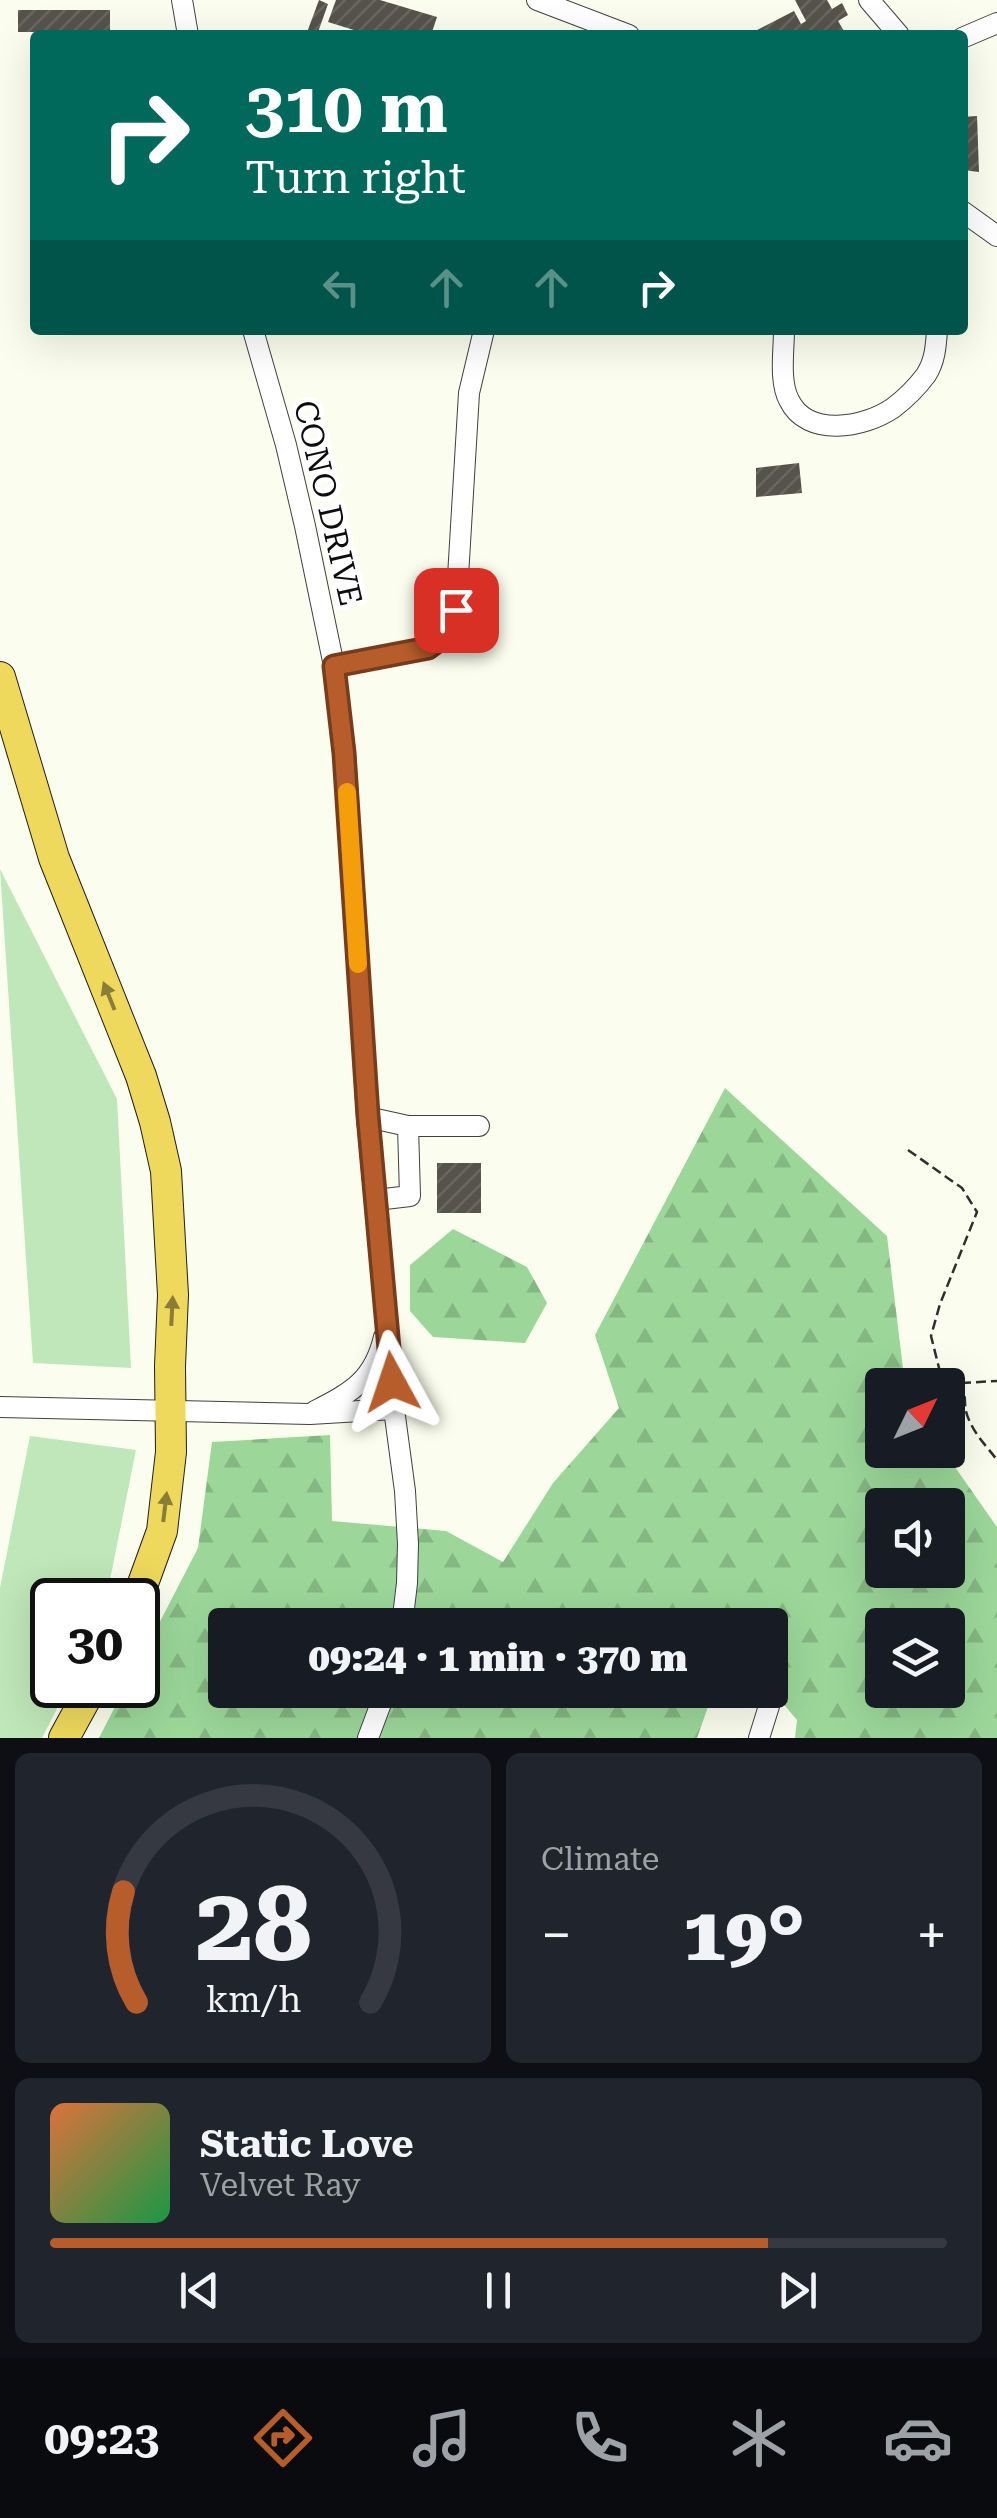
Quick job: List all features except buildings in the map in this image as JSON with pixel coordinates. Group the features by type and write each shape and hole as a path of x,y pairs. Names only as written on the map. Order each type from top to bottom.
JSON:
{"highway":[{"path":"0,677 54,858 141,1076 166,1171 173,1294 171,1452 162,1531 144,1578"},
{"path":"64,1738 80,1708"}],"street":[{"path":"182,0 187,30"},
{"path":"537,0 615,30"},
{"path":"869,0 895,30"},
{"path":"968,35 997,23"},
{"path":"968,215 997,236"},
{"name":"CONO DRIVE","path":"254,335 286,445 334,666 344,753 368,1116 408,1544 404,1608"},
{"path":"334,666 428,648 444,636 456,610 469,393 483,335"},
{"path":"784,335 788,400 804,419 828,428 890,410 927,373 934,360 937,335"},
{"path":"368,1116 408,1126 479,1126"},
{"path":"376,1200 410,1196 408,1126"},
{"path":"310,1414 364,1381 381,1352 387,1326"},
{"path":"0,1406 310,1414 394,1410"},
{"path":"368,1738 379,1708"},
{"path":"759,1738 768,1708"}],"path":[{"path":"908,1150 962,1188 977,1212 931,1336 939,1368"},
{"path":"965,1383 997,1381"},
{"path":"965,1392 970,1423 997,1460"}],"green space":[{"path":"0,869 117,1099 131,1368 33,1363"},
{"path":"725,1088 887,1236 903,1368 865,1368 865,1468 956,1468 997,1527 997,1738 795,1738 797,1720 787,1708 788,1608 208,1608 208,1708 708,1708 697,1738 99,1738 114,1708 160,1708 160,1621 198,1548 212,1442 330,1435 332,1521 446,1531 503,1562 553,1483 619,1408 595,1335"},
{"path":"453,1229 527,1267 547,1303 525,1343 433,1337 410,1311 410,1265"},
{"path":"30,1436 136,1450 110,1578 30,1578 30,1708 57,1708 42,1738 0,1738 0,1588"}],"slow traffic":[{"path":"347,792 358,964"}],"route":[{"path":"392,1382 334,666 428,648 444,636 456,610"}]}
